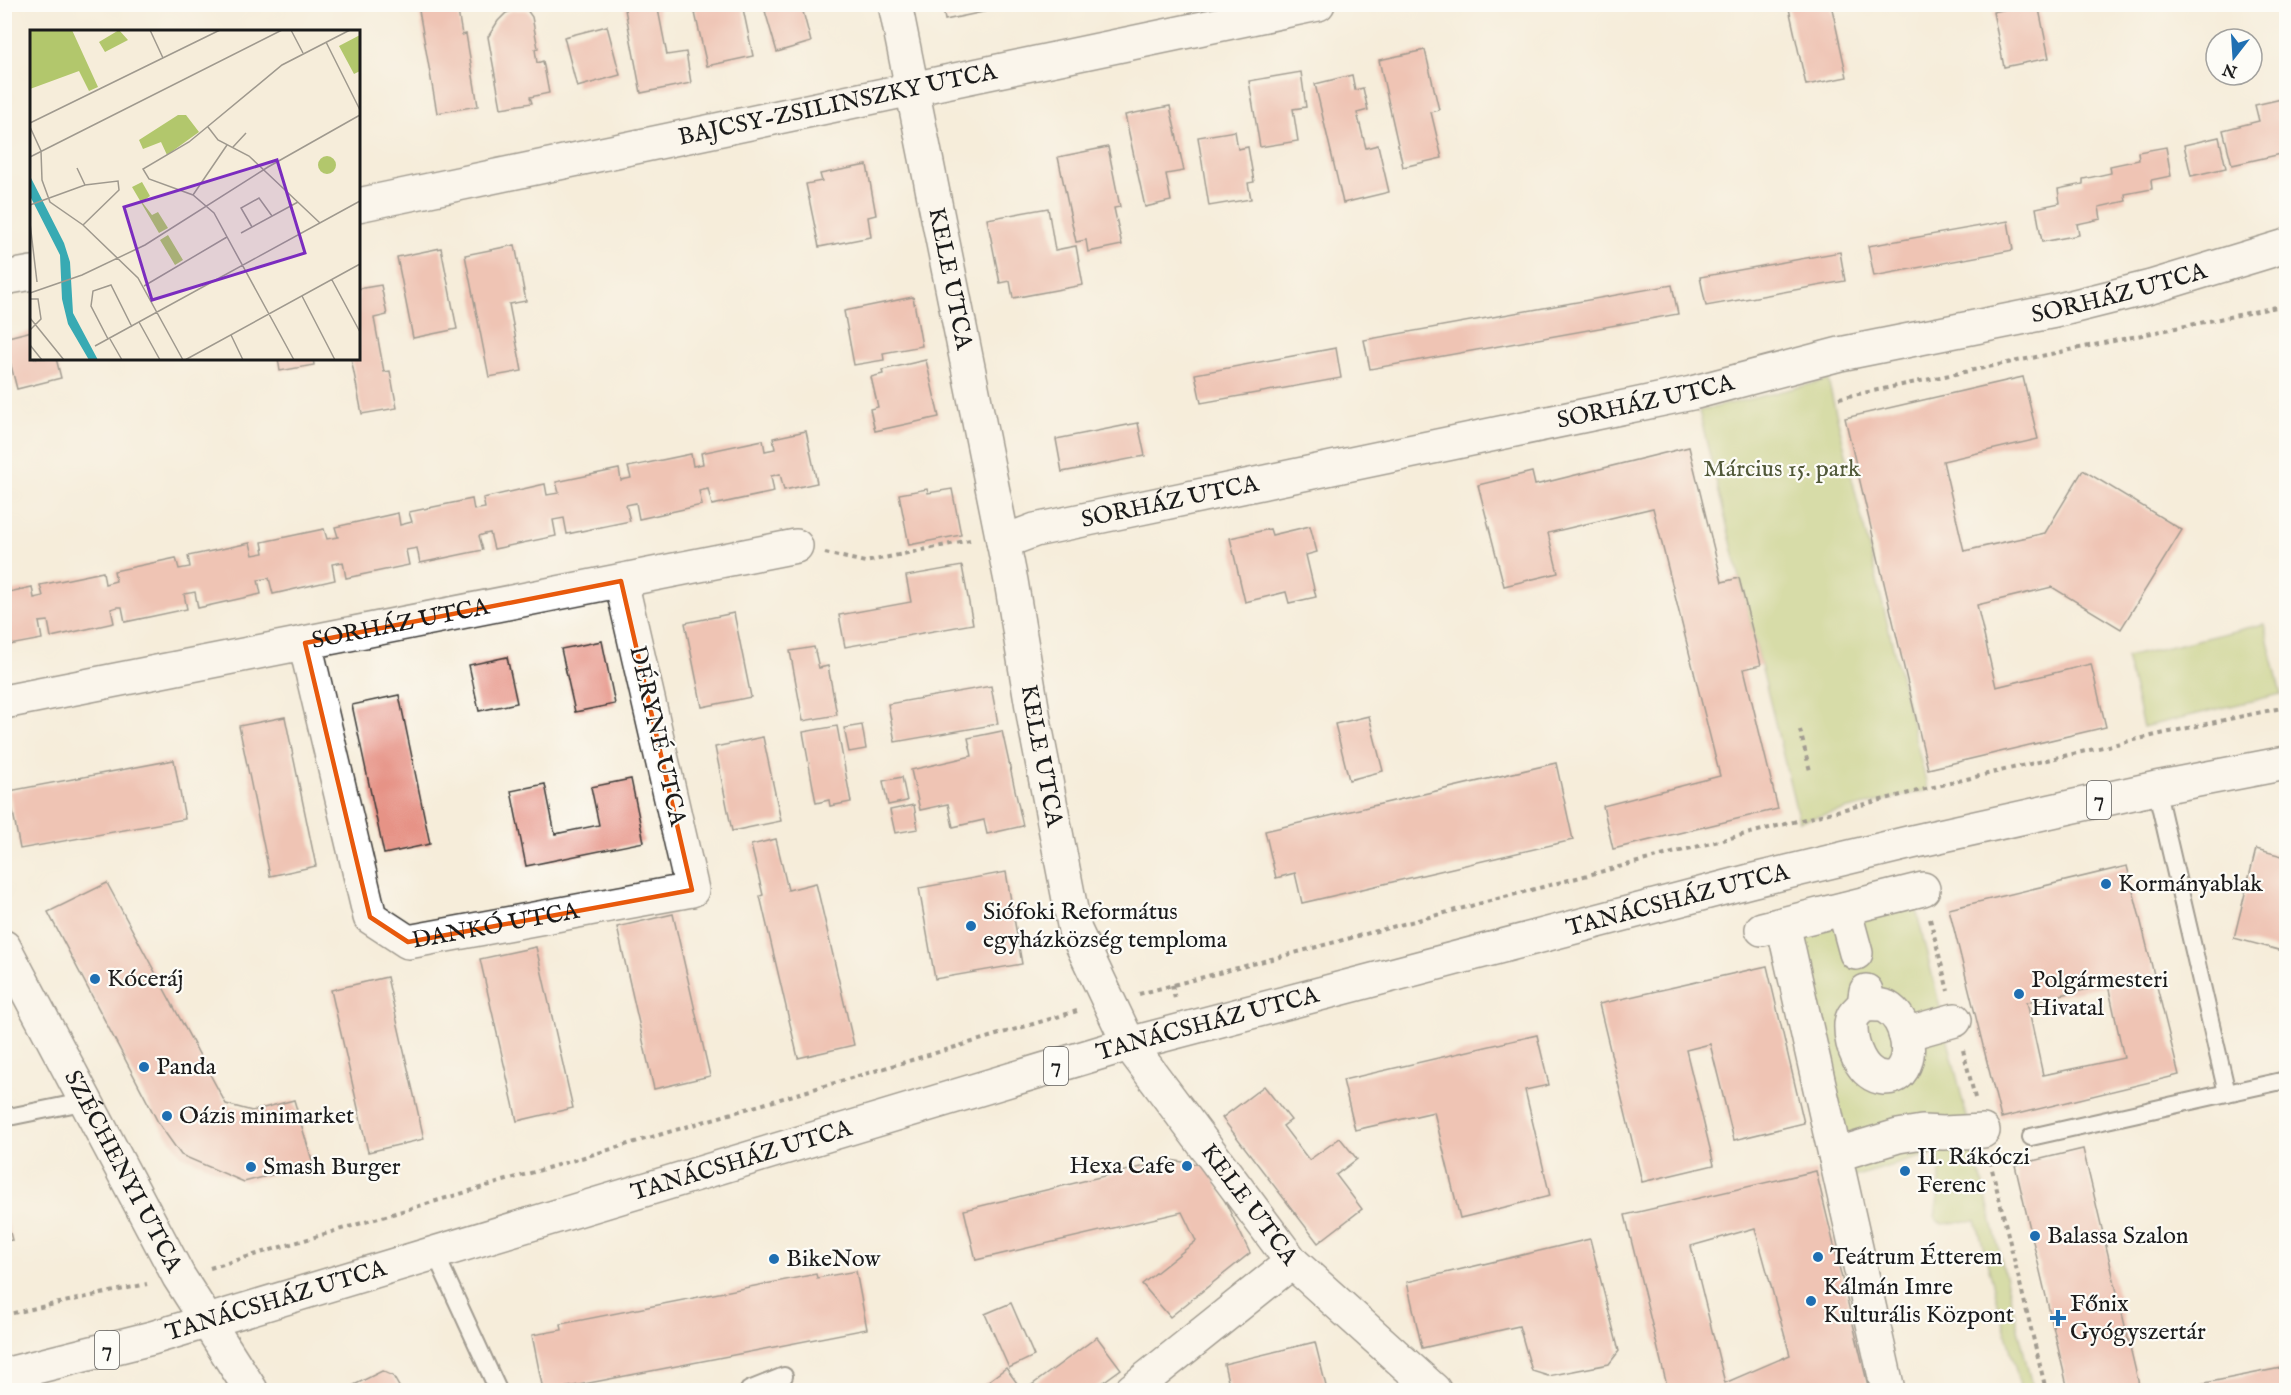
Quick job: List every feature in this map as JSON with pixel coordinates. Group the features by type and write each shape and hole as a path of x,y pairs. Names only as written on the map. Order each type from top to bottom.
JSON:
{"street":[{"name":"KELE UTCA","path":"895,4 990,541 1035,725 1075,930 1129,1044 1292,1262 1434,1390"},
{"name":"BAJCSY-ZSILINSZKY UTCA","path":"360,205 912,91 1318,4"},
{"name":"SORHÁZ UTCA","path":"990,541 1692,393 1840,354 2055,311 2151,287 2286,246"},
{"path":"4,278 30,273"},
{"name":"SORHÁZ UTCA","path":"4,702 796,546"},
{"name":"DÉRYNÉ UTCA","path":"621,581 692,890"},
{"name":"DANKÓ UTCA","path":"305,643 370,917 408,942 692,890"},
{"name":"TANÁCSHÁZ UTCA","path":"4,1375 208,1322 1129,1044 1750,881 1912,842 2286,762"},
{"path":"1887,1390 1813,1057 1772,927 1923,889"},
{"path":"1844,909 1856,953"},
{"name":"SZÉCHENYI UTCA","path":"4,947 179,1277 251,1390"},
{"path":"1864,998 1884,1006 1894,1013 1905,1034 1907,1059 1900,1072 1893,1078 1882,1078 1869,1073 1860,1062 1855,1045 1851,1024 1854,1012 1864,998"},
{"path":"1905,1034 1955,1020"},
{"path":"1813,1057 1855,1045"},
{"path":"1835,1155 1898,1136 1922,1132 1983,1131"},
{"path":"1132,1390 1292,1262"}],"lane":[{"path":"2156,788 2227,1093"},
{"path":"2031,1137 2286,1080"},
{"path":"4,1118 87,1101"},
{"path":"435,1253 498,1390"},
{"path":"749,1390 784,1376"}],"path":[{"path":"1839,398 2286,305"},
{"path":"796,546 865,562 990,541"},
{"path":"4,1315 179,1277 1108,1002 1799,821 2150,735 2286,707"},
{"path":"1800,730 1810,771"},
{"path":"1923,889 2046,1390"}],"highlighted area":[{"path":"621,581 692,890 408,942 370,917 305,643"}],"green space":[{"name":"Március 15. park","path":"1828,380 1928,790 1799,821 1699,411"},
{"path":"2264,624 2281,694 2143,727 2126,657"},
{"path":"1911,888 2033,1390 2021,1390 1976,1220 1943,1224 1935,1217 1940,1185 1939,1156 1932,1154 1849,1178 1769,923"}],"building":[{"path":"624,4 657,4 667,55 686,52 691,83 641,93"},
{"path":"693,4 742,4 753,56 707,66"},
{"path":"788,4 801,4 811,42 777,52 765,11"},
{"path":"942,4 1006,4 1007,7 945,20"},
{"path":"1788,4 1831,4 1847,77 1806,85"},
{"path":"2038,4 2049,58 2004,67 1993,12"},
{"path":"418,5 457,5 462,35 466,34 478,106 437,113"},
{"path":"514,10 527,10 532,17 538,48 535,49 537,63 543,61 549,93 530,97 532,103 501,108 488,37 498,21 506,13"},
{"path":"607,26 620,75 577,87 564,37"},
{"path":"1425,50 1439,110 1431,112 1442,158 1403,167 1379,60"},
{"path":"1301,72 1306,107 1293,109 1298,141 1260,147 1249,81"},
{"path":"1352,75 1355,90 1363,88 1368,110 1357,113 1366,148 1378,145 1389,192 1343,203 1315,84"},
{"path":"2286,98 2286,153 2232,165 2223,130 2259,121 2255,105"},
{"path":"1170,106 1184,171 1166,174 1171,201 1145,207 1125,115"},
{"path":"1235,131 1238,149 1248,147 1254,182 1248,183 1251,199 1209,206 1198,137"},
{"path":"2219,137 2226,168 2191,176 2184,145"},
{"path":"1108,147 1120,207 1114,208 1122,245 1088,252 1086,240 1076,242 1058,157"},
{"path":"2166,147 2171,176 2151,180 2152,189 2125,194 2126,201 2099,207 2101,219 2077,224 2079,235 2042,242 2036,208 2060,203 2058,189 2083,184 2083,179 2111,173 2110,166 2139,160 2138,152"},
{"path":"867,165 876,215 868,217 871,237 819,247 806,184 822,181 820,174"},
{"path":"1048,208 1055,250 1076,246 1083,285 1013,298 1010,281 1000,283 987,219"},
{"path":"2008,221 2013,250 1874,276 1868,246"},
{"path":"515,245 526,301 509,304 522,371 489,377 465,255"},
{"path":"441,248 457,329 413,338 397,257"},
{"path":"1840,252 1845,281 1706,306 1700,277"},
{"path":"381,285 387,315 374,318 384,372 390,371 397,408 362,414 351,360 360,360 360,289"},
{"path":"1672,285 1678,314 1370,369 1364,340"},
{"path":"913,297 922,346 883,353 884,360 854,365 844,311"},
{"path":"30,332 30,360 56,360 61,378 17,389 4,338"},
{"path":"1336,348 1341,378 1201,403 1195,374"},
{"path":"278,360 313,360 314,365 280,371"},
{"path":"926,360 939,417 875,431 870,409 878,407 871,377 883,374 882,370"},
{"path":"2023,377 2038,439 1943,461 1964,551 2045,533 2083,470 2182,530 2121,629 2052,587 1977,605 1996,687 2091,664 2106,727 1928,769 1845,418"},
{"path":"1138,423 1145,456 1062,472 1056,439"},
{"path":"806,431 817,483 784,490 780,474 771,476 774,492 712,505 708,489 699,491 702,505 639,519 636,503 626,505 630,521 567,534 564,518 553,520 556,536 494,549 490,533 479,536 483,550 420,563 417,548 406,550 409,565 346,578 343,562 332,564 335,580 273,594 269,578 258,580 261,594 198,608 195,592 184,594 187,609 125,622 122,607 117,607 111,609 114,623 51,637 48,621 39,622 42,639 10,645 4,619 4,593 32,587 34,598 43,596 40,585 103,572 105,584 116,581 114,571 176,558 179,569 190,567 188,556 250,543 253,555 264,553 262,542 324,529 327,539 338,537 335,527 398,513 400,525 412,522 409,512 472,499 474,510 485,508 483,498 545,484 547,495 559,493 556,482 619,469 621,480 631,478 628,467 691,454 693,466 703,464 701,453 763,440 765,451 775,449 773,438"},
{"path":"1689,447 1722,582 1739,578 1761,665 1744,669 1778,809 1613,849 1603,806 1720,776 1653,508 1548,533 1558,573 1504,586 1478,485 1532,472 1535,485"},
{"path":"927,489 928,493 952,489 961,535 909,545 899,494"},
{"path":"1310,526 1317,552 1306,555 1316,597 1289,603 1286,592 1245,602 1230,538 1270,529 1272,535"},
{"path":"962,566 973,624 845,647 839,615 911,602 906,576"},
{"path":"734,613 751,697 702,707 685,623"},
{"path":"602,641 615,704 575,712 561,649"},
{"path":"814,647 819,668 828,666 837,715 803,721 790,651"},
{"path":"507,657 517,703 479,711 469,665"},
{"path":"991,686 998,724 895,742 888,704"},
{"path":"399,695 430,844 384,854 352,705"},
{"path":"1369,716 1383,771 1349,780 1335,724"},
{"path":"285,717 316,866 270,876 239,726"},
{"path":"862,725 866,749 849,752 844,728"},
{"path":"837,726 851,802 830,806 829,800 816,803 803,732"},
{"path":"1002,731 1023,826 987,834 984,820 953,827 948,804 920,810 911,770 972,756 968,738"},
{"path":"763,737 781,821 732,831 715,747"},
{"path":"174,760 185,819 20,849 9,791"},
{"path":"1556,763 1573,840 1302,903 1295,873 1276,878 1265,831"},
{"path":"902,777 907,801 888,805 883,781"},
{"path":"631,779 644,842 526,866 511,791 545,784 555,834 599,825 591,787"},
{"path":"914,805 918,829 895,833 890,810"},
{"path":"776,839 788,890 816,883 854,1045 798,1058 760,896 763,895 751,845"},
{"path":"2256,849 2286,857 2286,952 2234,938"},
{"name":"Polgármesteri Hivatal","path":"2127,866 2179,1075 2001,1118 1949,909","holes":["2108,985 2124,1058 2043,1075 2027,1002"]},
{"name":"Siófoki Református egyházközség temploma","path":"1006,872 1022,964 935,979 919,888"},
{"path":"107,883 226,1104 252,1111 294,1100 313,1164 244,1182 181,1155 159,1124 48,912"},
{"path":"673,914 710,1076 654,1089 617,927"},
{"path":"536,947 573,1108 517,1121 480,959"},
{"path":"1767,966 1804,1123 1734,1140 1710,1044 1686,1050 1714,1165 1642,1182 1599,1004"},
{"path":"387,977 424,1139 368,1152 331,990"},
{"path":"1537,1035 1549,1085 1525,1090 1550,1196 1460,1218 1434,1112 1355,1130 1343,1080"},
{"path":"1264,1086 1291,1120 1283,1126 1309,1160 1340,1138 1357,1159 1336,1175 1362,1209 1318,1243 1222,1118"},
{"path":"2083,1149 2140,1389 2068,1390 2015,1165"},
{"path":"1170,1160 1208,1166 1250,1253 1170,1317 1142,1284 1196,1241 1182,1212 976,1260 964,1210"},
{"name":"Kálmán Imre Kulturális Központ","path":"1816,1171 1869,1390 1668,1390 1625,1215","holes":["1755,1228 1790,1355 1725,1383 1691,1246"]},
{"path":"4,1210 12,1240 4,1241"},
{"path":"1590,1239 1619,1351 1609,1364 1548,1376 1532,1371 1519,1326 1422,1348 1407,1282"},
{"path":"856,1271 867,1329 553,1390 543,1390 532,1335 562,1330 561,1324 816,1274 817,1278"},
{"path":"1011,1303 1034,1356 1009,1368 985,1314"},
{"path":"1097,1337 1121,1369 1092,1390 1025,1390"},
{"path":"1315,1342 1327,1390 1230,1390 1224,1364"},
{"path":"2286,1367 2286,1390 2205,1390 2200,1384"},
{"path":"1006,1368 1022,1390 976,1390"},
{"path":"382,1371 393,1376 401,1390 344,1390"}],"place":[{"name":"Kormányablak","path":"2106,884"},
{"name":"Siófoki Református egyházközség temploma","path":"971,926"},
{"name":"Kóceráj","path":"95,979"},
{"name":"Polgármesteri Hivatal","path":"2019,994"},
{"name":"Panda","path":"144,1067"},
{"name":"Oázis minimarket","path":"167,1116"},
{"name":"Hexa Cafe","path":"1187,1166"},
{"name":"Smash Burger","path":"251,1167"},
{"name":"II. Rákóczi Ferenc","path":"1905,1171"},
{"name":"Balassa Szalon","path":"2035,1236"},
{"name":"Teátrum Étterem","path":"1818,1257"},
{"name":"BikeNow","path":"774,1259"},
{"name":"Kálmán Imre Kulturális Központ","path":"1811,1301"},
{"name":"Főnix Gyógyszertár","path":"2058,1318"}]}
